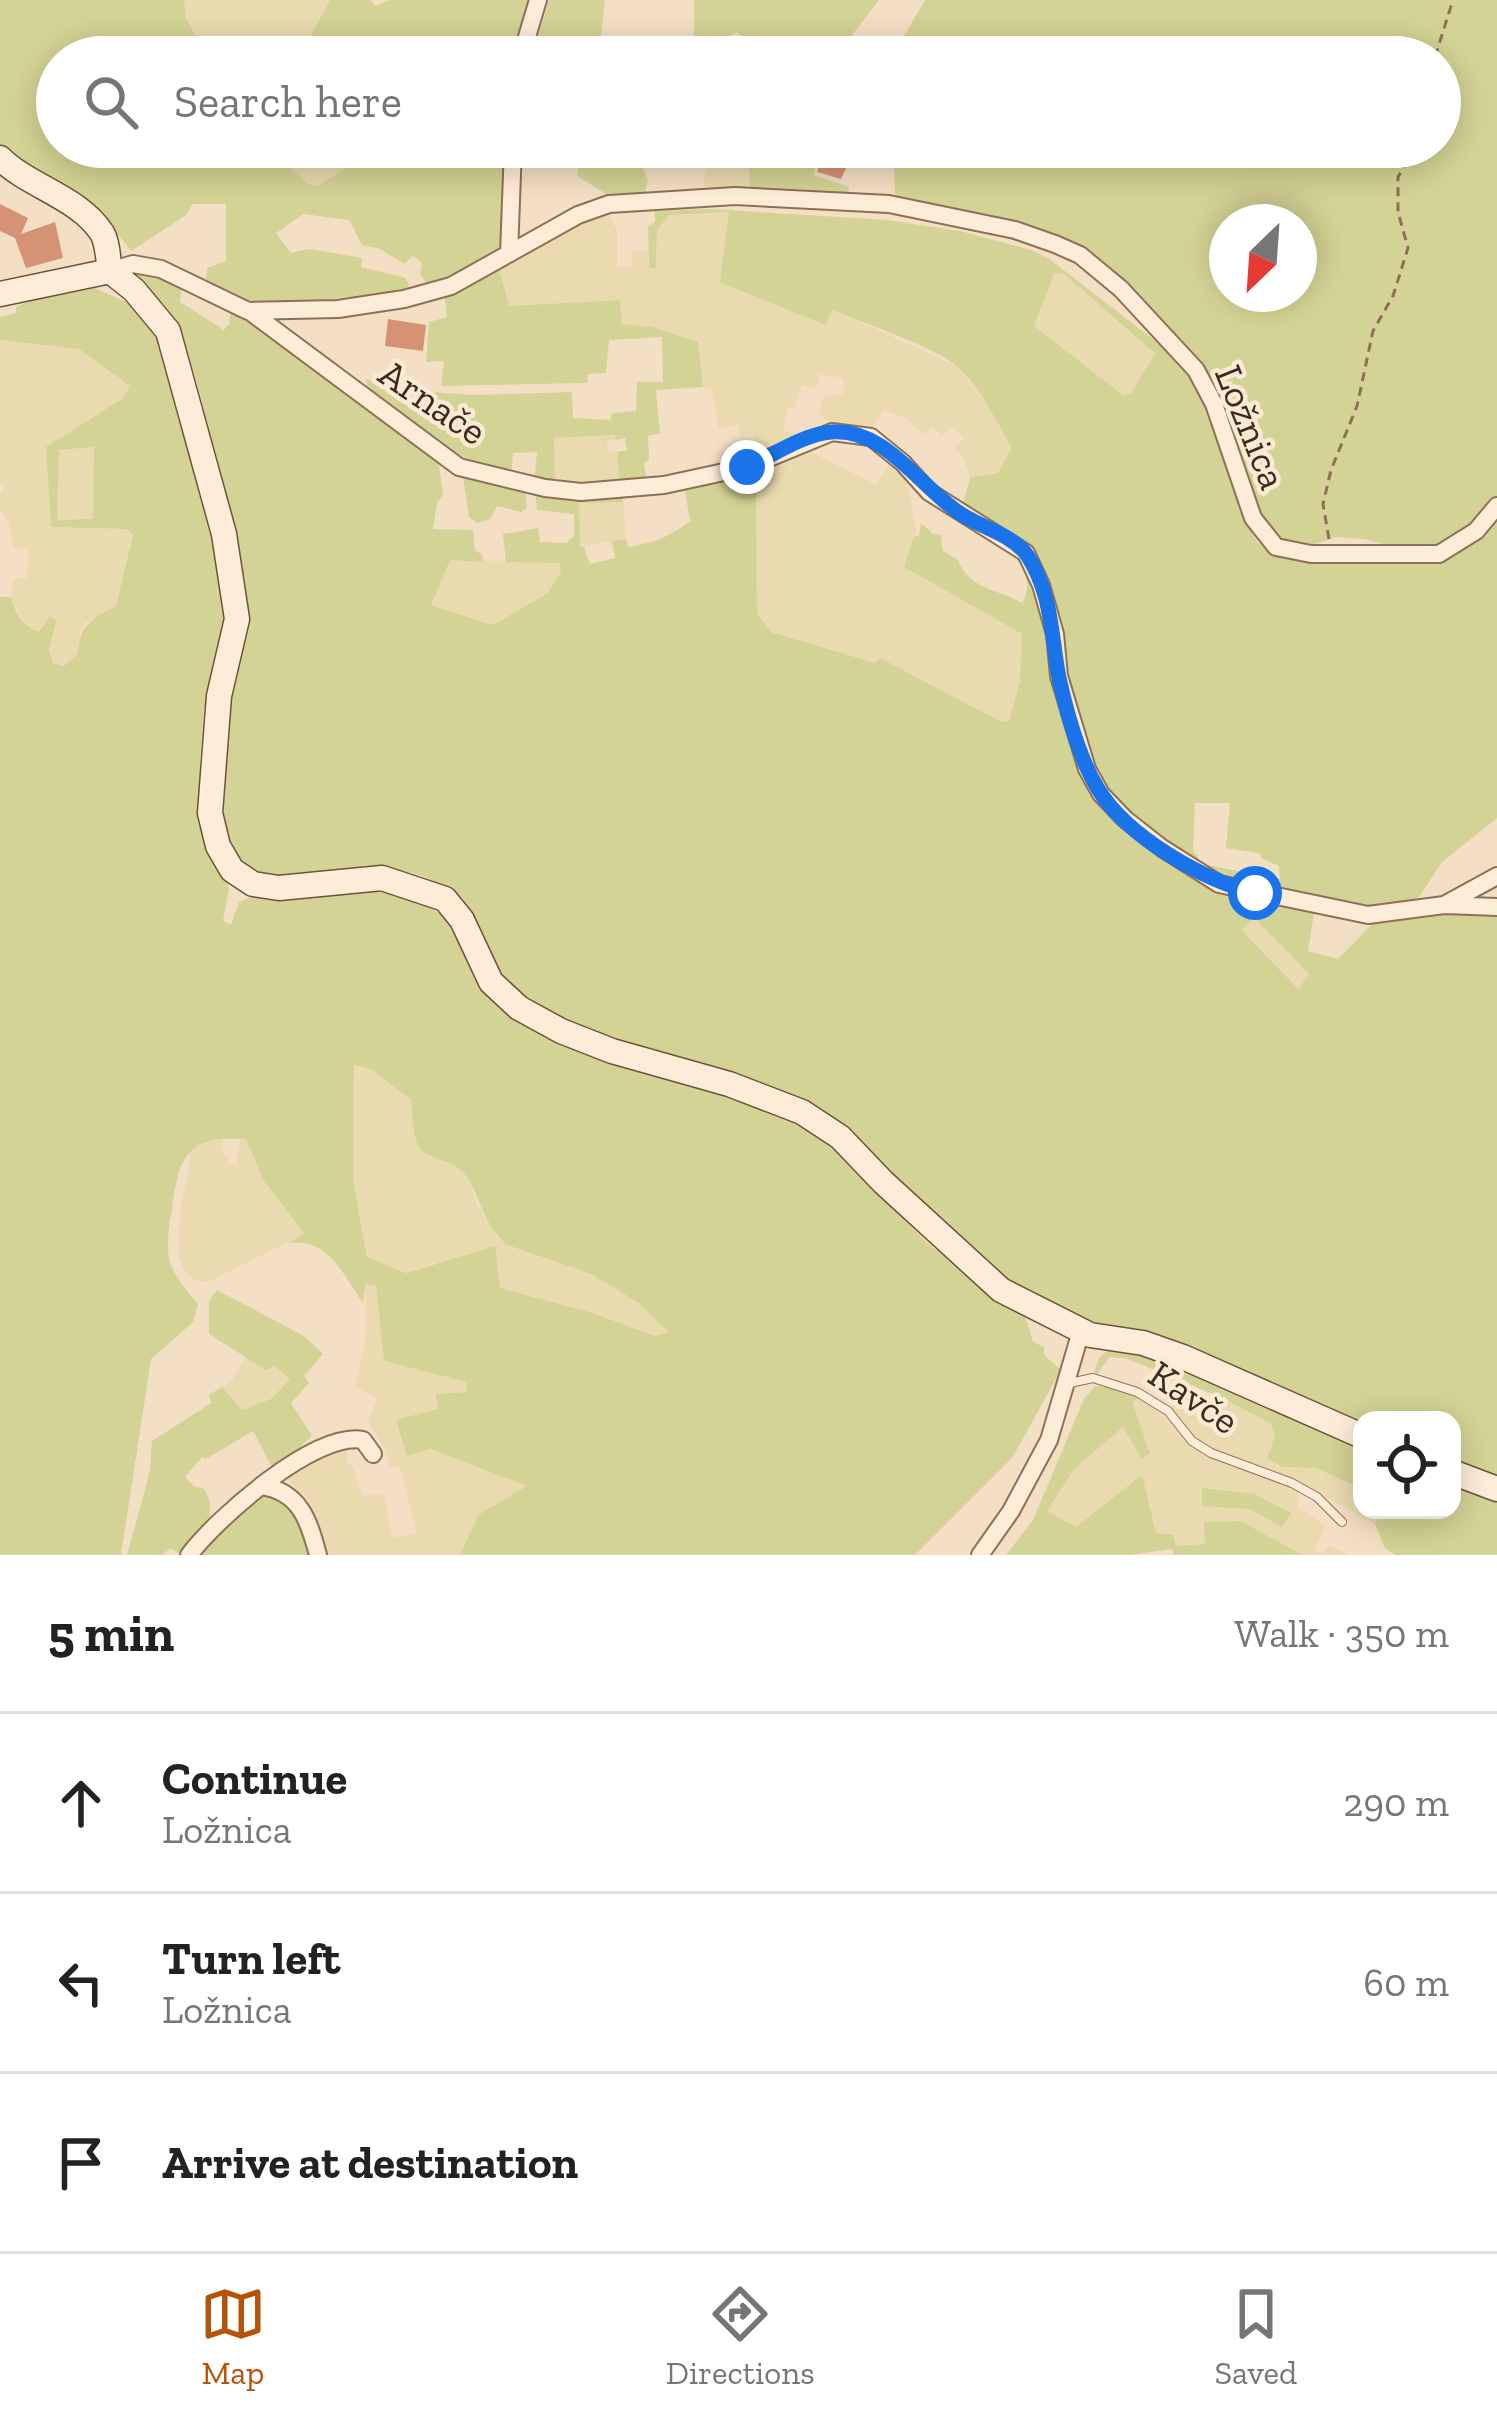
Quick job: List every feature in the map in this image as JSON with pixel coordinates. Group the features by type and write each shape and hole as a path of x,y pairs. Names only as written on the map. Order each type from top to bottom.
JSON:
{"street":[{"path":"527,36 538,0"},
{"path":"0,158 15,173 79,209 92,222 104,235 110,271 134,290 168,331 224,534 237,619 219,695 210,813 218,845 232,870 253,884 279,888 382,878 445,899 461,920 491,982 519,1008 612,1051 729,1084 802,1112 840,1137 1001,1290 1081,1330 1184,1357 1353,1432"},
{"path":"509,254 512,168"},
{"name":"Arnače","path":"248,310 338,309 451,286 578,215 609,204 735,196 889,204"},
{"name":"Ložnica","path":"889,204 1015,230 1080,255 1144,312 1196,370 1214,404 1253,518 1276,547 1312,554 1438,554 1476,531 1497,506"},
{"name":"Arnače","path":"110,271 133,264 161,269 248,310 459,467 545,488 581,492 664,485 747,467 832,432 871,437 904,463 929,492 1026,553 1041,585 1055,634 1059,676 1088,769 1101,794 1125,820 1202,874 1237,889 1354,914 1444,905"},
{"path":"0,294 110,271"},
{"path":"1444,905 1497,876"},
{"path":"1444,905 1497,907"},
{"path":"980,1555 1011,1511 1049,1440 1081,1330"},
{"path":"189,1555 228,1510 299,1461 350,1437 363,1440 373,1454"},
{"path":"1461,1476 1497,1490"},
{"path":"261,1486 295,1500 304,1512 318,1555"}],"lane":[{"name":"Kavče","path":"1065,1384 1093,1378 1137,1392 1168,1411 1192,1442 1211,1454 1292,1483 1317,1497 1342,1522"}],"path":[{"path":"1442,36 1453,0"},
{"path":"1331,552 1323,504 1331,470 1357,406 1372,331 1393,296 1408,248 1399,212 1398,177 1403,168"}],"shaded area":[{"path":"184,0 330,0 310,36 196,36 186,19"},
{"path":"291,168 345,168 318,186 308,184"},
{"path":"705,168 749,168 750,193 702,195"},
{"path":"607,212 617,230 617,267 632,267 631,251 647,251 649,268 656,267 657,228 669,215 729,212 826,324 832,309 959,367 989,407 1011,448 998,473 970,478 964,459 954,448 964,437 952,426 941,436 933,427 922,434 907,419 884,410 871,430 830,423 818,412 824,396 844,394 843,378 820,374 816,388 802,385 795,408 788,408 783,431 802,435 758,458 754,434 739,435 738,425 719,428 712,390 703,387 697,342 652,327 622,324 619,300 509,306 499,268 548,236"},
{"path":"1054,273 1063,273 1155,355 1131,393 1123,395 1034,326"},
{"path":"0,340 79,349 130,386 122,399 46,447 51,527 126,529 133,535 116,606 85,623 78,654 64,666 53,663 49,650 55,621 46,620 38,631 32,630 22,622 11,597 14,578 27,578 29,550 14,548 8,520 0,511 5,487 0,483"},
{"path":"616,435 616,440 607,440 608,451 617,452 620,486 555,486 554,438"},
{"path":"799,446 876,485 892,460 906,472 916,531 904,567 1022,634 1020,681 1009,720 1001,722 875,663 771,632 762,623 757,614 756,467"},
{"path":"94,447 93,520 57,521 59,450"},
{"path":"623,502 626,539 580,546 579,503"},
{"path":"450,560 560,562 562,572 548,593 493,625 430,605"},
{"path":"1253,918 1309,974 1297,989 1240,930"},
{"path":"354,1065 371,1069 411,1100 418,1146 458,1167 469,1179 477,1205 496,1236 507,1245 590,1274 639,1303 669,1332 655,1336 590,1312 500,1288 435,1262 406,1273 367,1257 353,1180"},
{"path":"223,1137 222,1154 229,1163 237,1164 240,1138 246,1138 264,1181 304,1234 210,1281 196,1281 185,1272 178,1255 188,1152 208,1139"},
{"path":"310,1142 327,1180 298,1199 280,1162"},
{"path":"366,1284 376,1286 384,1361 467,1382 467,1392 436,1394 439,1409 429,1449 528,1486 478,1515 460,1555 327,1555 310,1501 286,1478 348,1440 346,1463 352,1464 362,1496 384,1494 392,1538 417,1533 400,1467 390,1467 368,1422 378,1398 355,1387 366,1338"},
{"path":"245,1358 274,1366 290,1379 272,1399 241,1411 222,1387 232,1381"},
{"path":"1138,1397 1200,1453 1298,1490 1298,1508 1326,1525 1314,1550 1323,1554 1329,1545 1349,1555 1303,1555 1239,1521 1204,1522 1205,1544 1176,1546 1156,1534 1142,1476 1076,1527 1046,1511 1074,1469 1124,1426 1138,1449 1150,1454 1133,1404"},
{"path":"1178,1399 1215,1418 1225,1399 1271,1424 1275,1436 1267,1458 1282,1467 1316,1468 1353,1485 1353,1512 1288,1477 1203,1446 1170,1410"}],"green space":[{"path":"0,0 184,0 186,19 196,36 36,36 36,168 291,168 308,184 318,186 345,168 506,168 502,186 507,251 487,266 428,286 420,274 422,263 413,256 404,264 380,249 362,245 349,220 303,214 276,233 291,253 309,249 362,258 361,267 406,278 409,285 406,290 275,306 235,297 206,283 207,268 226,261 226,204 193,204 185,216 131,251 113,228 0,149"},
{"path":"330,0 370,0 376,6 389,0 532,0 522,36 310,36"},
{"path":"549,0 605,0 601,36 538,36"},
{"path":"694,0 879,0 851,36 741,36 737,32 694,36"},
{"path":"925,0 1497,0 1497,498 1470,526 1436,546 1403,550 1336,537 1310,546 1284,543 1259,521 1219,400 1100,263 900,201 895,194 894,168 1461,168 1461,36 904,36"},
{"path":"579,168 643,168 648,181 645,192 616,200 577,176"},
{"path":"749,168 815,168 814,175 849,187 847,199 750,193"},
{"path":"712,209 887,220 960,231 1048,258 1180,360 1213,420 1249,528 1257,542 1280,555 1427,561 1497,516 1497,818 1442,862 1415,903 1382,909 1245,887 1206,872 1116,805 1097,776 1026,548 962,506 970,478 998,473 1011,448 968,378 936,353 833,310 825,325 720,282 729,212 669,215 657,229 656,268 649,268 648,226 655,222 655,211","holes":["1063,273 1155,354 1131,393 1123,395 1034,326 1054,274","1195,803 1230,803 1226,848 1259,853 1279,866 1280,879 1202,864 1193,850"]},
{"path":"499,268 509,306 620,300 622,324 652,327 698,342 703,387 656,390 660,433 648,436 647,481 620,486 617,452 627,450 625,438 616,440 615,435 554,438 555,486 534,483 537,452 513,453 511,477 441,447 367,386 366,379 415,399 419,391 473,395 572,392 573,418 610,420 612,413 636,411 637,382 663,382 662,337 609,340 606,373 588,374 587,383 441,386 444,361 426,362 429,322 447,317 444,292"},
{"path":"139,271 182,285 180,302 224,330 231,308 438,459 443,495 433,529 473,530 475,551 482,554 483,562 450,560 431,605 493,625 548,593 561,572 560,563 506,562 503,534 538,528 540,542 566,543 574,536 574,514 537,510 535,491 622,495 623,502 579,503 580,546 590,564 615,558 612,541 626,539 628,547 645,544 690,521 684,485 756,467 757,614 771,632 875,663 880,658 1001,722 1009,721 1020,681 1022,634 904,567 921,523 941,535 943,551 958,560 969,577 1022,603 1027,582 1009,550 1016,550 1036,586 1082,767 1181,866 1315,907 1308,951 1338,959 1377,919 1424,912 1497,911 1497,1479 1461,1466 1461,1411 1353,1411 1353,1425 1089,1327 1005,1282 852,1137 571,1027 527,999 505,979 455,898 429,879 381,870 274,875 253,869 236,855 221,815 236,646 212,454 191,363 161,304 137,276","holes":["1254,918 1309,974 1298,989 1241,930"]},
{"path":"92,287 129,303 164,344 222,582 224,629 204,710 200,812 229,888 223,921 231,925 239,902 254,896 270,899 371,890 424,902 450,922 559,1043 610,1063 675,1078 789,1116 829,1143 927,1243 1025,1316 1033,1342 1044,1347 1044,1355 1061,1370 1012,1458 915,1555 460,1555 478,1515 527,1486 430,1449 407,1456 396,1420 438,1409 436,1394 467,1392 467,1382 384,1361 376,1286 366,1284 363,1303 324,1252 289,1243 304,1233 264,1181 246,1139 226,1139 199,1145 178,1175 169,1259 198,1304 193,1322 151,1359 121,1555 0,1555 0,597 11,597 20,618 33,629 39,631 50,616 56,621 49,650 53,663 64,666 78,654 88,624 116,606 133,535 126,529 51,527 46,447 122,399 130,386 79,349 0,340 0,317 16,313 16,307 38,297","holes":["94,447 93,519 57,520 59,450","354,1065 371,1069 411,1100 420,1148 462,1171 491,1226 507,1245 591,1274 639,1303 668,1332 655,1336 590,1312 500,1288 495,1246 406,1273 367,1257 353,1180"]},
{"path":"467,472 525,490 527,508 521,512 497,506 490,519 477,523 469,517 463,478"},
{"path":"217,1290 304,1336 323,1354 304,1376 309,1383 291,1403 312,1436 274,1471 253,1431 202,1457 185,1477 203,1488 210,1507 207,1524 196,1539 183,1555 170,1548 163,1555 127,1555 150,1471 152,1441 211,1403 209,1395 222,1387 242,1410 271,1399 290,1379 274,1366 266,1370 209,1334 209,1301"},
{"path":"1108,1350 1154,1354 1353,1442 1353,1485 1316,1468 1282,1467 1267,1458 1275,1436 1271,1424 1225,1399 1125,1358 1110,1357 1097,1374 1099,1358"},
{"path":"1095,1386 1117,1387 1138,1397 1133,1404 1150,1454 1141,1458 1123,1427 1074,1469 1047,1511 1076,1527 1142,1475 1156,1533 1173,1535 1176,1546 1205,1544 1204,1522 1240,1521 1303,1555 1174,1555 1172,1549 1129,1555 1006,1555 1033,1520 1084,1399"},
{"path":"1461,1482 1497,1496 1497,1555 1395,1555 1385,1548 1377,1519 1461,1519"},
{"path":"277,1487 321,1555 194,1555 248,1498"},
{"path":"1202,1488 1255,1494 1291,1513 1282,1527 1249,1509 1202,1506"}],"building":[{"path":"818,168 846,168 841,179 817,172"},
{"path":"0,204 28,218 21,234 55,222 63,258 26,268 15,238 0,231"},
{"path":"388,319 426,325 423,351 385,346"}],"route":[{"path":"747,467 832,432 871,437 904,463 929,492 1026,553 1055,634 1059,676 1088,769 1101,794 1125,820 1202,874 1219,884 1255,893"}]}
